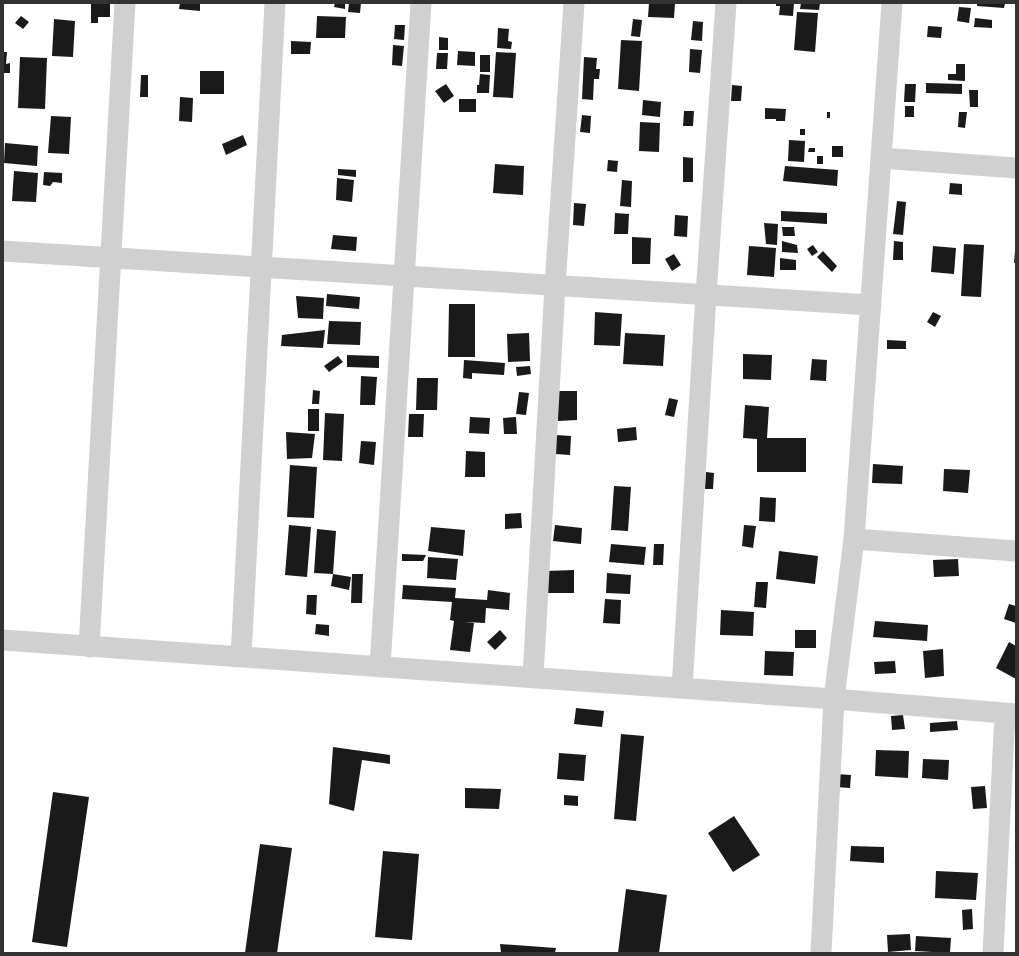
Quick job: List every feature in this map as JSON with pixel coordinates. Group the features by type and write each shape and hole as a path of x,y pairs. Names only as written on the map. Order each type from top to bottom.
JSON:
{"street":[{"path":"89,647 125,3"},
{"path":"241,657 276,3"},
{"path":"380,666 421,3"},
{"path":"533,677 555,286 574,3"},
{"path":"682,688 706,295 726,3"},
{"path":"821,953 834,699 854,539 892,3"},
{"path":"881,158 1016,168"},
{"path":"3,251 870,305"},
{"path":"854,539 1016,551"},
{"path":"3,640 533,677 1011,713 994,953"}],"building":[{"path":"91,3 110,3 110,17 98,17 98,23 91,23"},
{"path":"180,3 200,3 200,11 179,9"},
{"path":"335,3 345,3 345,9 334,7"},
{"path":"349,3 361,3 360,13 348,12"},
{"path":"649,3 675,3 674,18 648,17"},
{"path":"776,3 794,3 793,16 779,15 780,6 776,6"},
{"path":"801,3 820,3 819,10 800,9"},
{"path":"977,3 1005,3 1004,8 977,6"},
{"path":"959,7 971,8 969,23 957,21"},
{"path":"797,12 818,13 815,52 794,50"},
{"path":"21,16 29,22 23,29 15,23"},
{"path":"317,16 346,17 345,38 316,38"},
{"path":"975,18 992,20 992,28 974,27"},
{"path":"54,19 75,21 73,57 52,56"},
{"path":"633,19 642,20 640,37 631,36"},
{"path":"693,21 703,22 702,41 691,40"},
{"path":"395,25 405,25 404,40 394,39"},
{"path":"928,26 942,27 941,38 927,37"},
{"path":"498,28 509,29 508,41 512,42 511,49 497,48"},
{"path":"439,37 448,38 448,50 439,50"},
{"path":"621,40 642,41 639,91 618,89"},
{"path":"291,41 311,42 310,54 291,54"},
{"path":"393,45 404,46 402,66 392,65"},
{"path":"690,49 702,50 700,73 689,72"},
{"path":"458,51 475,52 475,66 457,65"},
{"path":"3,52 7,52 6,64 10,63 10,73 3,73"},
{"path":"496,52 516,53 513,98 493,97"},
{"path":"437,53 448,53 447,69 436,69"},
{"path":"480,55 490,55 490,72 480,72"},
{"path":"20,57 47,58 45,109 18,108"},
{"path":"584,57 597,58 596,69 600,69 599,79 594,79 593,100 582,99"},
{"path":"956,64 965,64 965,81 948,80 948,74 956,74"},
{"path":"200,71 224,71 224,94 200,94"},
{"path":"480,74 490,75 489,93 477,93 477,85 479,85"},
{"path":"141,75 148,75 148,97 140,97"},
{"path":"926,83 962,84 962,94 926,93"},
{"path":"446,84 454,96 444,103 435,91"},
{"path":"905,84 916,84 915,102 904,102"},
{"path":"732,85 742,86 741,101 731,101"},
{"path":"969,90 978,90 978,107 970,107"},
{"path":"180,97 193,98 192,122 179,121"},
{"path":"459,99 476,99 476,112 459,112"},
{"path":"643,100 661,102 660,117 642,115"},
{"path":"905,106 914,106 914,117 905,117"},
{"path":"765,108 786,109 785,121 765,119"},
{"path":"684,111 694,111 693,126 683,126"},
{"path":"827,112 830,112 830,118 827,118"},
{"path":"959,112 967,112 965,128 958,127"},
{"path":"582,115 591,116 590,133 580,132"},
{"path":"51,116 71,117 69,154 48,153"},
{"path":"640,122 660,123 659,152 639,151"},
{"path":"800,129 805,129 805,135 800,135"},
{"path":"243,135 247,145 226,155 222,144"},
{"path":"789,140 805,141 804,162 788,161"},
{"path":"5,143 38,146 37,166 4,163"},
{"path":"832,146 843,146 843,157 832,157"},
{"path":"809,148 815,148 815,152 808,152"},
{"path":"817,156 823,156 823,164 817,164"},
{"path":"683,157 693,158 693,182 683,182"},
{"path":"608,160 618,161 617,172 607,171"},
{"path":"495,164 524,166 523,195 493,193"},
{"path":"785,166 838,170 837,186 783,181"},
{"path":"338,169 356,170 356,177 338,175"},
{"path":"14,171 38,173 36,202 12,201"},
{"path":"44,172 62,173 62,183 53,182 50,186 43,185"},
{"path":"337,178 354,180 352,202 336,200"},
{"path":"622,180 632,181 631,207 620,206"},
{"path":"950,183 962,184 962,195 949,194"},
{"path":"897,201 906,202 903,235 893,234"},
{"path":"574,203 586,204 584,226 573,225"},
{"path":"781,211 827,213 827,224 781,221"},
{"path":"615,213 629,214 628,234 614,234"},
{"path":"675,215 688,216 687,237 674,236"},
{"path":"764,223 778,224 777,245 766,244"},
{"path":"782,227 794,227 795,236 783,236"},
{"path":"333,235 357,237 356,251 331,249"},
{"path":"632,237 651,238 650,264 632,264"},
{"path":"782,241 797,245 798,253 782,252"},
{"path":"894,241 903,242 903,260 893,260"},
{"path":"964,244 984,245 981,297 961,296"},
{"path":"813,245 818,252 812,256 807,249"},
{"path":"749,246 776,248 774,277 747,275"},
{"path":"933,246 956,248 954,274 931,272"},
{"path":"823,251 837,266 832,272 817,257"},
{"path":"1015,251 1016,263 1014,263"},
{"path":"674,254 681,265 672,271 665,259"},
{"path":"780,258 796,260 796,270 780,270"},
{"path":"327,294 360,297 359,309 326,306"},
{"path":"296,296 324,298 323,319 298,318"},
{"path":"449,304 475,304 475,357 448,357"},
{"path":"595,312 622,314 620,346 594,345"},
{"path":"933,312 941,316 935,327 927,322"},
{"path":"329,321 361,322 360,345 327,344"},
{"path":"325,330 323,348 281,346 282,335"},
{"path":"529,333 530,361 508,362 507,334"},
{"path":"625,333 665,335 663,366 623,364"},
{"path":"887,340 906,341 906,349 887,349"},
{"path":"743,354 772,355 771,380 743,379"},
{"path":"347,355 379,356 379,368 347,367"},
{"path":"338,356 343,362 329,372 324,366"},
{"path":"812,359 827,360 826,381 810,380"},
{"path":"464,360 505,363 504,375 472,373 472,379 463,378"},
{"path":"530,366 531,374 517,376 516,367"},
{"path":"361,376 377,377 375,405 360,405"},
{"path":"417,378 438,378 437,410 416,410"},
{"path":"313,390 320,391 319,404 312,404"},
{"path":"558,391 577,391 577,420 558,421"},
{"path":"519,392 529,393 526,415 516,414"},
{"path":"669,398 678,400 674,417 665,415"},
{"path":"745,405 769,407 767,438 806,438 806,472 757,472 757,439 743,438"},
{"path":"308,409 319,409 319,431 308,431"},
{"path":"325,413 344,414 342,461 323,460"},
{"path":"409,414 424,414 423,437 408,437"},
{"path":"470,417 490,418 489,434 469,433"},
{"path":"516,417 517,434 504,434 503,418"},
{"path":"636,427 637,440 618,442 617,429"},
{"path":"286,432 315,434 312,458 287,459"},
{"path":"556,435 571,436 570,455 555,454"},
{"path":"361,441 376,442 374,465 359,463"},
{"path":"466,451 485,452 485,477 465,477"},
{"path":"873,464 903,466 902,484 872,483"},
{"path":"290,465 317,467 314,518 287,517"},
{"path":"944,469 970,470 968,493 943,491"},
{"path":"706,472 714,473 713,489 705,489"},
{"path":"614,486 631,487 628,531 611,530"},
{"path":"760,497 776,498 775,522 759,521"},
{"path":"521,513 522,528 505,529 505,514"},
{"path":"289,525 311,527 307,577 285,575"},
{"path":"555,525 582,528 581,544 553,541"},
{"path":"744,525 756,526 753,548 742,546"},
{"path":"431,527 465,530 463,556 428,551"},
{"path":"317,529 336,531 333,574 314,573"},
{"path":"611,544 646,547 644,565 609,562"},
{"path":"654,544 664,544 663,565 653,565"},
{"path":"779,551 818,556 815,584 776,579"},
{"path":"402,554 426,555 423,561 402,561"},
{"path":"428,557 458,559 456,580 427,578"},
{"path":"958,559 959,576 934,577 933,560"},
{"path":"574,570 574,593 546,593 546,571"},
{"path":"607,573 631,575 630,594 606,593"},
{"path":"333,574 351,577 349,590 331,586"},
{"path":"352,574 363,574 362,603 351,603"},
{"path":"756,582 768,582 766,608 754,607"},
{"path":"403,585 456,588 455,598 487,600 488,590 510,593 509,610 486,608 485,623 464,622 474,623 470,652 450,650 454,621 450,620 452,602 402,599"},
{"path":"307,595 317,595 316,615 306,614"},
{"path":"605,599 621,600 620,624 603,623"},
{"path":"1009,604 1016,606 1016,623 1004,619"},
{"path":"721,610 754,612 753,636 720,635"},
{"path":"875,621 928,625 927,641 873,637"},
{"path":"316,624 329,625 329,636 315,634"},
{"path":"500,630 507,638 495,650 487,642"},
{"path":"795,630 816,630 816,648 795,648"},
{"path":"1009,642 1016,646 1016,679 996,668"},
{"path":"943,649 944,676 925,678 923,651"},
{"path":"765,651 794,652 793,676 764,675"},
{"path":"895,661 896,673 875,674 874,662"},
{"path":"576,708 604,711 602,727 574,724"},
{"path":"903,715 905,729 892,730 891,716"},
{"path":"957,721 958,730 930,732 930,723"},
{"path":"621,734 644,736 636,821 614,819"},
{"path":"333,747 390,755 390,764 362,760 354,811 329,804"},
{"path":"876,750 909,751 908,778 875,776"},
{"path":"559,753 586,755 584,781 557,779"},
{"path":"923,759 949,760 948,780 922,778"},
{"path":"837,774 851,775 850,788 836,787"},
{"path":"985,786 987,808 973,809 971,787"},
{"path":"465,788 501,789 499,809 465,808"},
{"path":"53,792 89,797 67,947 32,942"},
{"path":"564,795 578,796 578,806 564,805"},
{"path":"734,816 760,855 733,872 708,833"},
{"path":"260,844 292,848 277,953 245,953"},
{"path":"851,846 884,847 884,863 850,861"},
{"path":"383,851 419,854 412,940 375,937"},
{"path":"936,871 978,873 976,900 935,898"},
{"path":"626,889 667,895 659,953 618,953"},
{"path":"972,909 973,929 963,930 962,910"},
{"path":"910,934 911,950 888,952 887,935"},
{"path":"916,936 951,938 950,953 915,951"},
{"path":"500,944 556,948 555,953 501,953"}]}
